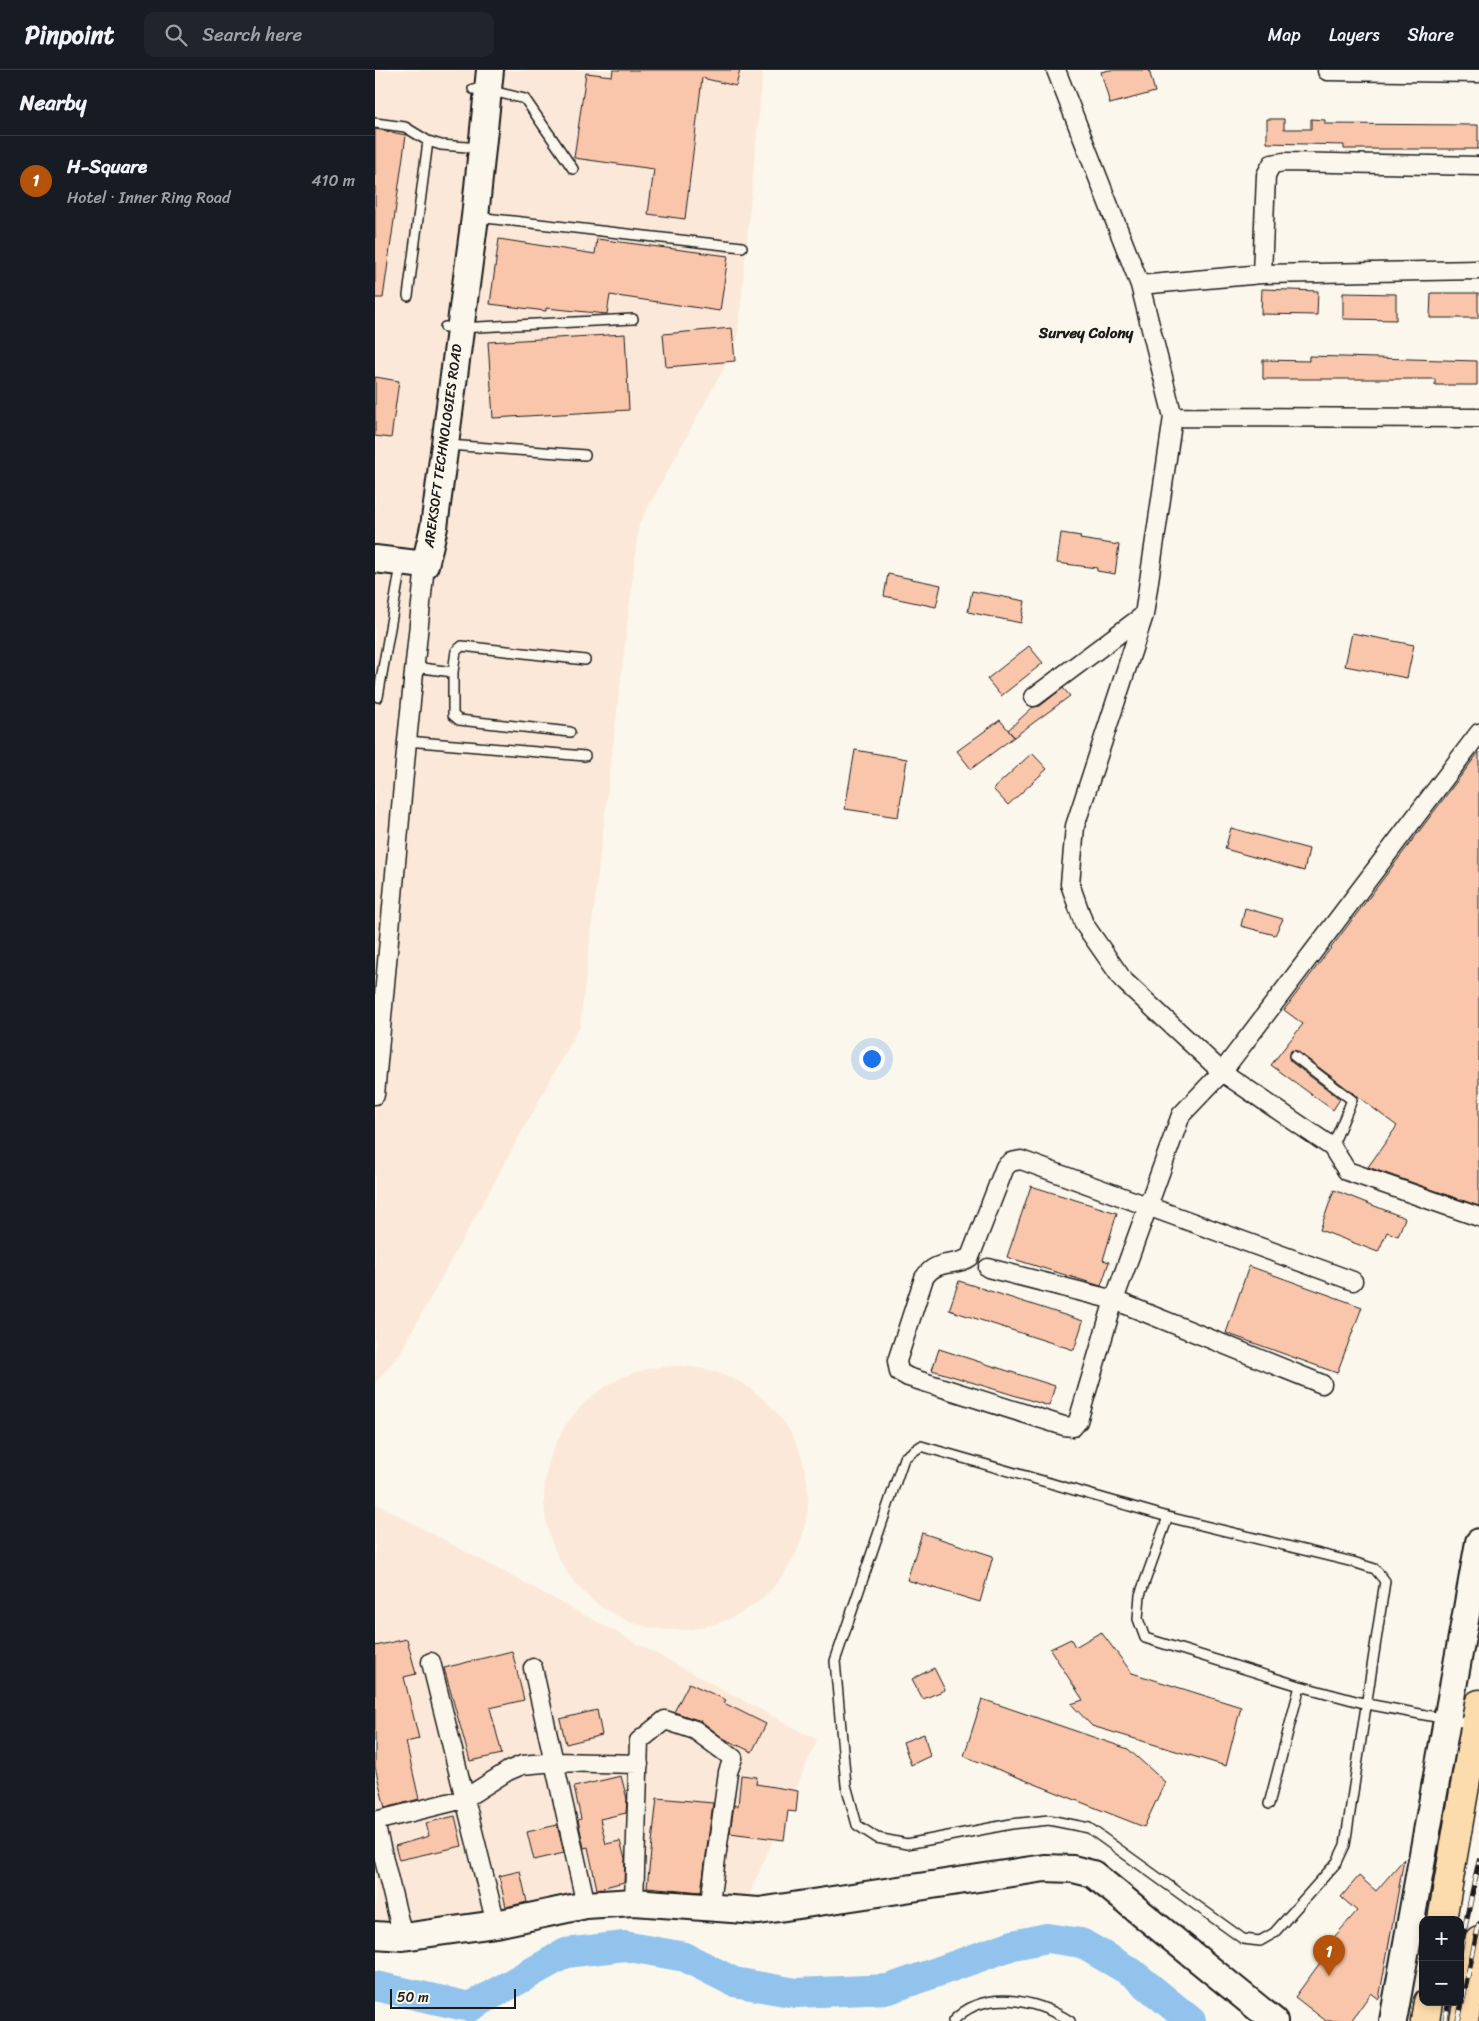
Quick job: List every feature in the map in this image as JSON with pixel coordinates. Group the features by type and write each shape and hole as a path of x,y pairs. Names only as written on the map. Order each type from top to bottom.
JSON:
{"highway":[{"path":"1443,1916 1477,1714"},
{"path":"1464,2021 1479,1941"},
{"path":"1425,2021 1427,2006"}],"street":[{"path":"1056,70 1140,285 1173,417 1144,615 1075,826 1070,884 1084,924 1123,980 1222,1072 1332,1147 1347,1171 1479,1217"},
{"path":"1327,71 1479,73"},
{"name":"AREKSOFT TECHNOLOGIES ROAD","path":"413,564 421,525 452,327 482,80"},
{"name":"AREKSOFT TECHNOLOGIES ROAD","path":"413,564 434,527 444,445 452,327 475,217 474,148"},
{"path":"1262,274 1266,175 1272,164 1284,162 1479,166"},
{"path":"1140,285 1262,274 1479,270"},
{"path":"1173,417 1479,418"},
{"path":"375,560 413,564 415,667 375,1095"},
{"path":"1034,697 1144,615"},
{"path":"1353,1281 1147,1205 1021,1160 1011,1162 1005,1167 970,1257 965,1260 938,1265 923,1278 897,1361 899,1372 908,1377 1054,1424 1073,1426 1078,1421 1114,1300 1147,1205 1181,1115 1222,1072 1479,733"},
{"path":"988,1268 1114,1300 1322,1384"},
{"path":"1393,2021 1479,1542"},
{"path":"431,1662 496,1924"},
{"path":"533,1668 586,1905"},
{"path":"634,1902 639,1741 665,1720 695,1730 733,1758 728,1772 709,1909"},
{"path":"403,1937 375,1822 464,1799 508,1771 522,1765 555,1762 639,1764"},
{"path":"375,1935 403,1937 496,1924 586,1905 634,1902 709,1909 759,1911 1045,1868 1073,1869 1093,1874 1274,2021"}],"lane":[{"path":"482,80 525,99 573,169"},
{"path":"375,123 405,127 428,141 441,145 474,148"},
{"path":"409,296 428,141"},
{"path":"475,217 742,247"},
{"path":"452,327 633,319"},
{"path":"444,445 585,455"},
{"path":"378,697 413,564"},
{"path":"569,732 459,720 453,715 453,672 456,651 462,646 585,660"},
{"path":"415,667 453,672"},
{"path":"407,741 585,756"},
{"path":"1294,1056 1352,1100 1332,1147"},
{"path":"921,1446 1168,1517 1375,1569 1385,1581 1367,1704 1345,1845 1337,1862 1331,1869 1274,1932 1260,1941 1243,1939 1089,1828 1049,1820 1011,1824 907,1844 877,1838 857,1825 846,1785 835,1661 904,1458 921,1446"},
{"path":"1168,1517 1140,1595 1137,1618 1145,1638 1300,1686 1367,1704 1447,1718 1477,1714"},
{"path":"1269,1804 1300,1686"},
{"path":"953,2021 964,2009 983,2002 1003,2000 1022,2001 1045,2008 1070,2021"}],"shaded area":[{"path":"375,70 763,70 737,344 639,524 580,1026 399,1355 375,1383"},
{"path":"676,1366 702,1369 726,1376 760,1396 778,1414 798,1448 805,1472 808,1498 805,1524 798,1548 778,1582 760,1600 726,1620 702,1627 676,1630 650,1627 626,1620 592,1600 574,1582 554,1548 547,1524 544,1498 547,1472 554,1448 574,1414 592,1396 626,1376 650,1369"},
{"path":"375,1503 817,1740 745,1904 619,1886 424,1927 375,1922"}],"building":[{"path":"613,70 740,70 736,86 702,78 685,219 648,214 654,169 574,158 586,73 612,76"},
{"path":"1110,70 1149,70 1155,92 1110,104 1101,72"},
{"path":"1267,119 1284,119 1284,129 1311,129 1311,119 1325,120 1325,124 1478,125 1478,149 1344,149 1344,145 1267,143"},
{"path":"375,129 406,135 383,298 375,298"},
{"path":"499,239 595,254 597,239 728,256 720,311 610,295 607,314 546,308 546,311 490,304"},
{"path":"1262,289 1318,291 1317,315 1261,314"},
{"path":"1343,293 1396,294 1396,320 1343,319"},
{"path":"1431,293 1478,293 1478,318 1430,318"},
{"path":"732,328 735,361 666,367 663,334"},
{"path":"625,334 629,410 493,418 488,342"},
{"path":"1309,356 1477,361 1477,385 1435,385 1435,379 1263,379 1263,360 1309,361"},
{"path":"375,377 399,381 391,438 375,436"},
{"path":"1061,533 1081,536 1080,539 1119,545 1115,574 1097,571 1097,568 1057,563"},
{"path":"888,574 941,585 936,607 884,596"},
{"path":"972,591 1025,601 1021,623 968,612"},
{"path":"1352,633 1414,645 1407,678 1345,666"},
{"path":"1029,646 1043,663 1001,696 987,679"},
{"path":"1063,688 1070,696 1014,737 1008,730 1033,707 1040,706"},
{"path":"1000,720 1014,737 971,769 957,751"},
{"path":"855,750 907,759 898,817 845,809"},
{"path":"1479,752 1479,1206 1368,1167 1397,1126 1297,1051 1292,1050 1289,1053 1290,1061 1340,1099 1333,1110 1271,1065 1303,1024 1284,1010"},
{"path":"1032,753 1047,769 1008,805 993,789"},
{"path":"1231,828 1309,849 1304,871 1225,849"},
{"path":"1245,908 1283,919 1275,935 1241,926"},
{"path":"1031,1186 1117,1213 1103,1260 1109,1262 1101,1286 1007,1257"},
{"path":"1334,1190 1405,1218 1398,1236 1387,1232 1378,1252 1320,1230"},
{"path":"1249,1266 1362,1307 1337,1373 1226,1333"},
{"path":"959,1281 1083,1321 1074,1350 949,1310"},
{"path":"939,1349 1055,1386 1049,1406 932,1370"},
{"path":"922,1533 993,1556 980,1602 907,1580"},
{"path":"1101,1632 1132,1673 1241,1707 1226,1766 1092,1726 1071,1704 1083,1700 1050,1649 1071,1639 1075,1647"},
{"path":"407,1639 416,1674 404,1677 419,1739 406,1742 419,1799 385,1808 375,1767 375,1646"},
{"path":"512,1651 524,1700 490,1708 502,1754 470,1761 444,1668"},
{"path":"934,1668 945,1690 923,1699 912,1679"},
{"path":"689,1683 726,1700 724,1703 766,1724 752,1752 723,1738 701,1721 674,1712"},
{"path":"982,1699 1128,1749 1165,1782 1144,1827 964,1756"},
{"path":"597,1710 602,1735 566,1744 560,1719"},
{"path":"924,1734 930,1756 911,1765 903,1742"},
{"path":"741,1775 757,1777 756,1784 798,1791 796,1812 788,1811 784,1840 730,1833 734,1805 738,1806"},
{"path":"621,1776 627,1799 626,1813 600,1819 606,1844 620,1841 625,1858 624,1882 597,1889 588,1847 584,1848 578,1820 581,1819 574,1787"},
{"path":"657,1798 713,1803 701,1892 647,1887"},
{"path":"455,1816 462,1846 399,1860 395,1846 429,1836 426,1823"},
{"path":"557,1825 564,1853 534,1860 527,1832"},
{"path":"1404,1859 1379,1999 1371,1993 1351,2021 1326,2021 1295,1997 1325,1956 1321,1952 1357,1911 1341,1897 1359,1876 1376,1891"},
{"path":"520,1871 527,1902 506,1907 499,1876"}],"waterway":[{"path":"375,1986 470,2007 566,1953 624,1946 685,1957 734,1982 796,1993 889,1989 1013,1945 1047,1938 1081,1943 1131,1972 1191,2021"}],"railway":[{"path":"1464,1931 1479,1861"},
{"path":"1458,2021 1479,1924"},
{"path":"1445,2021 1448,2006"}],"place":[{"name":"H-Square","path":"1329,1976"}],"district":[{"name":"Survey Colony","path":"1086,333"}]}
